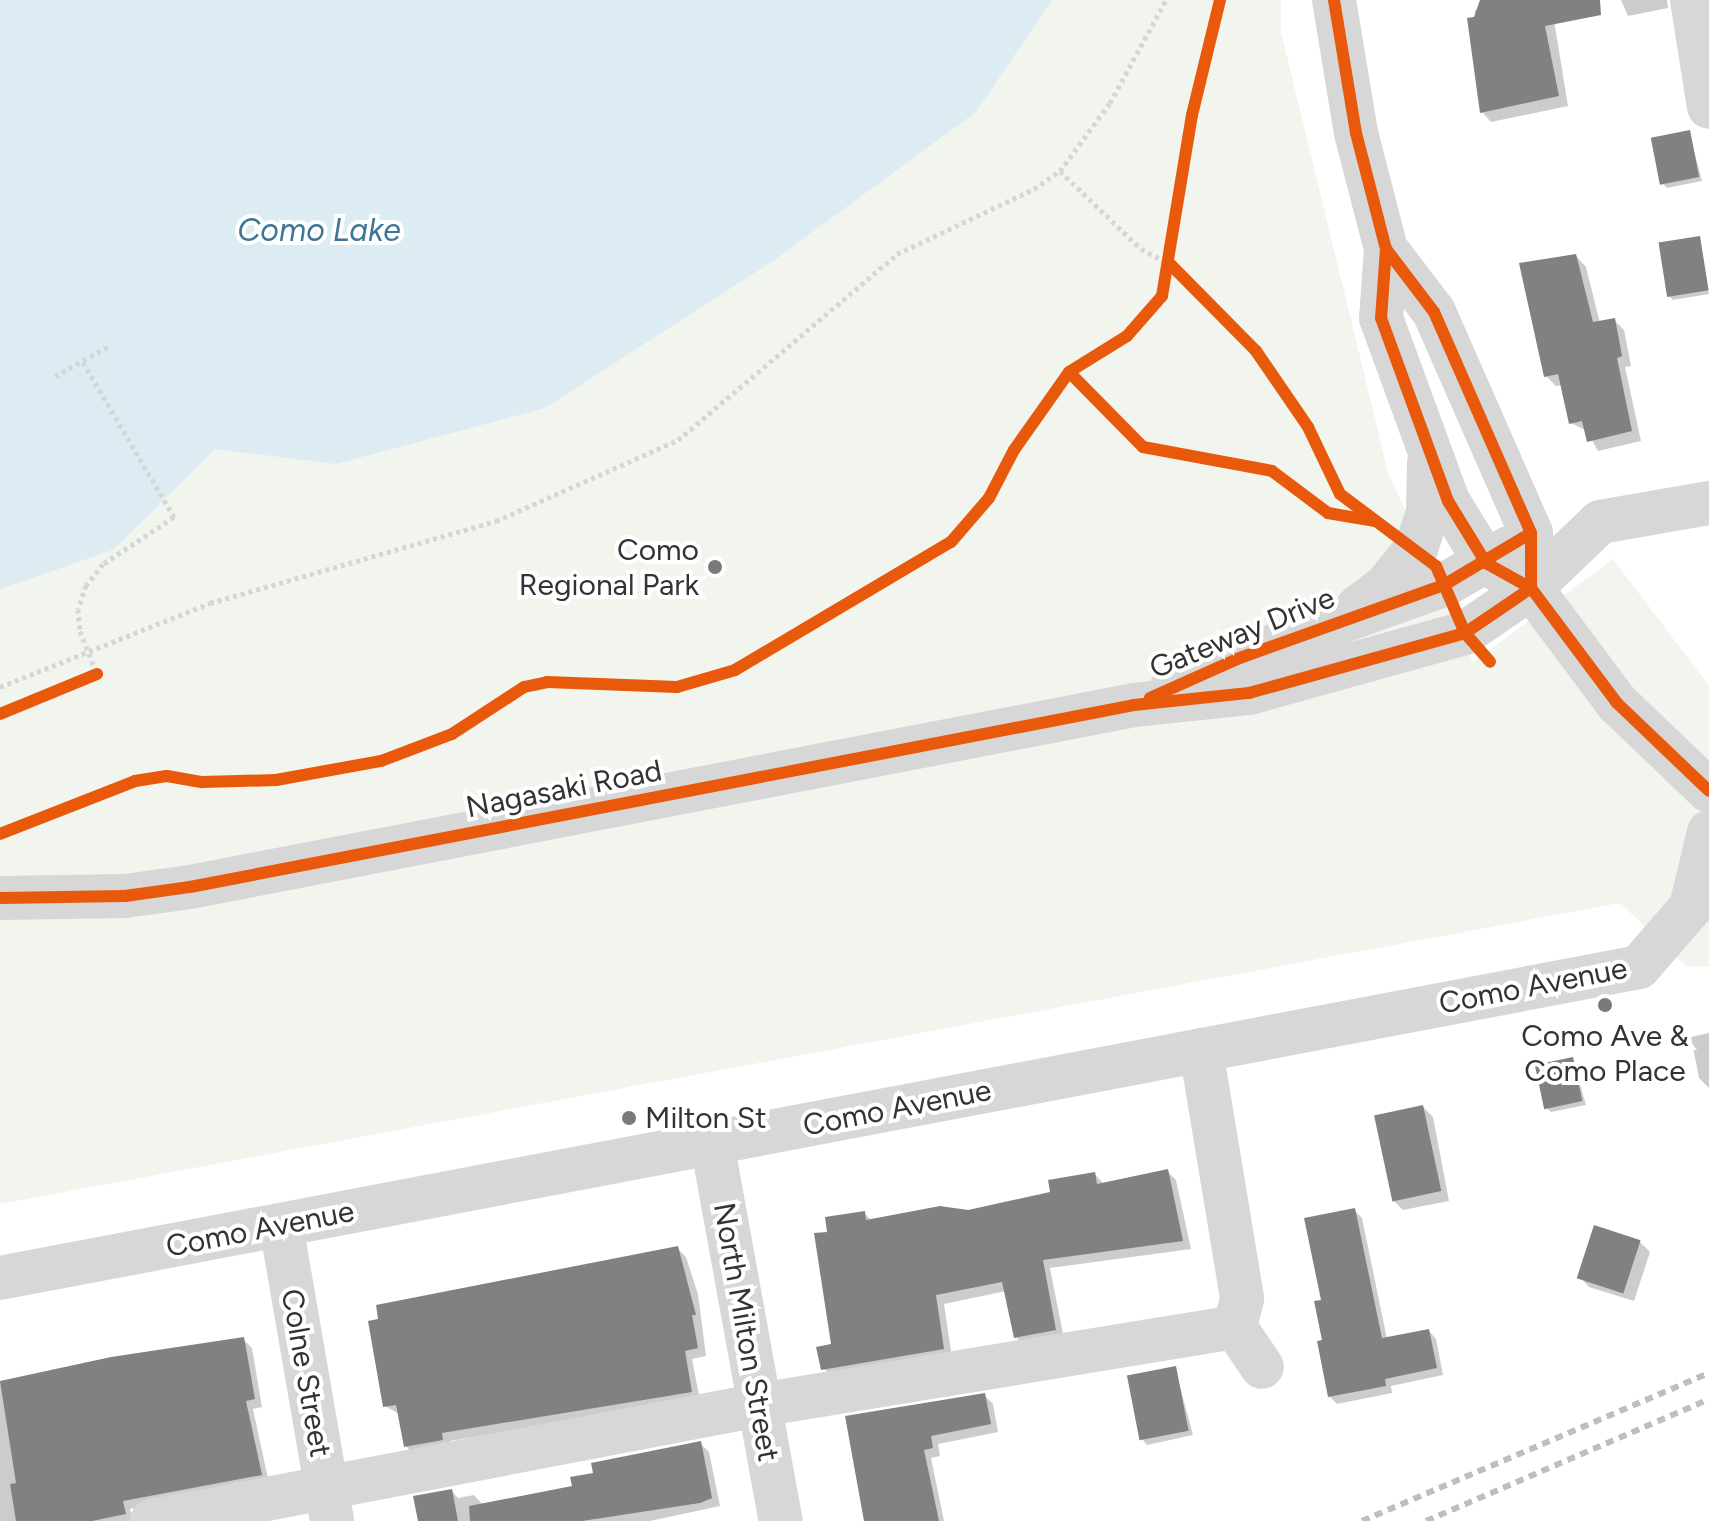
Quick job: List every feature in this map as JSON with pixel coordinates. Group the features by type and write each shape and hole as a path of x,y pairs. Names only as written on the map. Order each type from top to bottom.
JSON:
{"street":[{"path":"1334,0 1356,133 1386,249 1381,318 1448,501 1486,563 1531,588 1617,703 1709,791"},
{"path":"1692,0 1709,107"},
{"path":"1386,249 1434,312 1531,533 1531,588"},
{"path":"1334,624 1385,587 1416,549 1428,511 1428,444"},
{"name":"Gateway Drive","path":"1134,705 1249,693 1397,655 1465,633 1531,588 1600,522 1709,503"},
{"name":"Gateway Drive","path":"1134,705 1334,624 1444,585 1486,563 1531,533"},
{"name":"Nagasaki Road","path":"0,898 125,896 190,887 1134,705"},
{"name":"Como Avenue","path":"0,1278 1639,967 1700,911 1709,832"},
{"path":"1201,1050 1242,1299 1235,1327 1262,1367"},
{"name":"North Milton Street","path":"712,1143 781,1521"},
{"name":"Colne Street","path":"281,1225 329,1505"},
{"path":"152,1521 329,1505 759,1405 1235,1327"}],"path":[{"path":"0,687 88,650 286,579 496,521 678,440 897,254 1034,189 1060,171 1110,103 1166,0"},
{"path":"1060,171 1141,249 1171,264"},
{"path":"55,376 111,345"},
{"path":"83,362 174,517 103,564 86,585 78,609 97,674 83,679"}],"shaded area":[{"name":"Como Regional Park","path":"0,0 1281,0 1281,32 1388,472 1473,662 1613,559 1709,686 1709,967 1686,966 1620,903 0,1204"}],"water":[{"name":"Como Lake","path":"0,0 1052,0 976,112 773,261 545,408 336,464 215,449 113,550 0,589"}],"building":[{"path":"1480,0 1600,0 1601,15 1545,26 1559,96 1480,113 1467,18 1474,17"},
{"path":"1690,130 1699,177 1660,185 1651,138"},
{"path":"1700,236 1709,290 1667,297 1659,243"},
{"path":"1576,254 1593,322 1615,318 1622,356 1617,358 1632,431 1587,442 1582,421 1569,424 1558,374 1544,377 1519,263"},
{"path":"1573,1057 1582,1101 1544,1109 1535,1065"},
{"path":"1423,1105 1441,1191 1392,1201 1374,1115"},
{"path":"1168,1169 1183,1241 1043,1260 1056,1330 1014,1338 1002,1282 936,1295 944,1349 821,1370 816,1347 831,1344 814,1233 827,1232 825,1217 865,1211 866,1220 940,1206 968,1210 1050,1192 1048,1180 1095,1172 1097,1184"},
{"path":"1355,1208 1382,1338 1429,1329 1437,1368 1385,1379 1386,1386 1328,1397 1317,1341 1322,1340 1314,1301 1321,1300 1304,1218"},
{"path":"1594,1225 1641,1240 1623,1293 1577,1278"},
{"path":"678,1246 696,1315 692,1315 698,1348 685,1351 692,1392 442,1433 443,1440 404,1447 396,1405 383,1407 368,1321 378,1319 376,1305"},
{"path":"244,1337 255,1399 246,1401 262,1475 123,1501 126,1514 92,1521 16,1521 10,1484 16,1483 0,1381 111,1357"},
{"path":"1176,1366 1189,1431 1140,1440 1127,1376"},
{"path":"985,1393 991,1424 931,1436 933,1448 924,1450 939,1521 864,1521 845,1416"},
{"path":"701,1441 712,1498 700,1503 582,1521 470,1521 469,1506 572,1486 570,1477 593,1473 591,1463"},
{"path":"452,1489 458,1521 418,1521 413,1496"}],"railway":[{"path":"1362,1521 1709,1373"},
{"path":"1426,1521 1709,1399"}],"cycle path":[{"path":"0,834 135,781 167,776 202,782 276,780 381,761 452,734 524,687 547,682 677,687 735,670 951,542 989,498 1014,450 1069,372 1127,336 1162,296 1192,115 1220,0"},
{"path":"1334,0 1356,133 1386,249 1434,312 1531,533 1531,588"},
{"path":"1386,249 1381,318 1448,501 1486,563 1531,588 1617,703 1709,791"},
{"path":"1169,263 1256,351 1308,427 1340,494 1436,566 1465,633 1490,662"},
{"path":"1069,372 1143,447 1272,471 1328,513 1375,521"},
{"path":"1150,698 1237,659 1444,585 1531,533"},
{"path":"0,898 125,896 190,887 1134,705 1249,693 1465,633 1531,588"},
{"path":"0,714 97,674"}],"place":[{"name":"Como Regional Park","path":"715,567"},
{"name":"Como Ave & Como Place","path":"1605,1005"},
{"name":"Milton St","path":"629,1118"}]}
